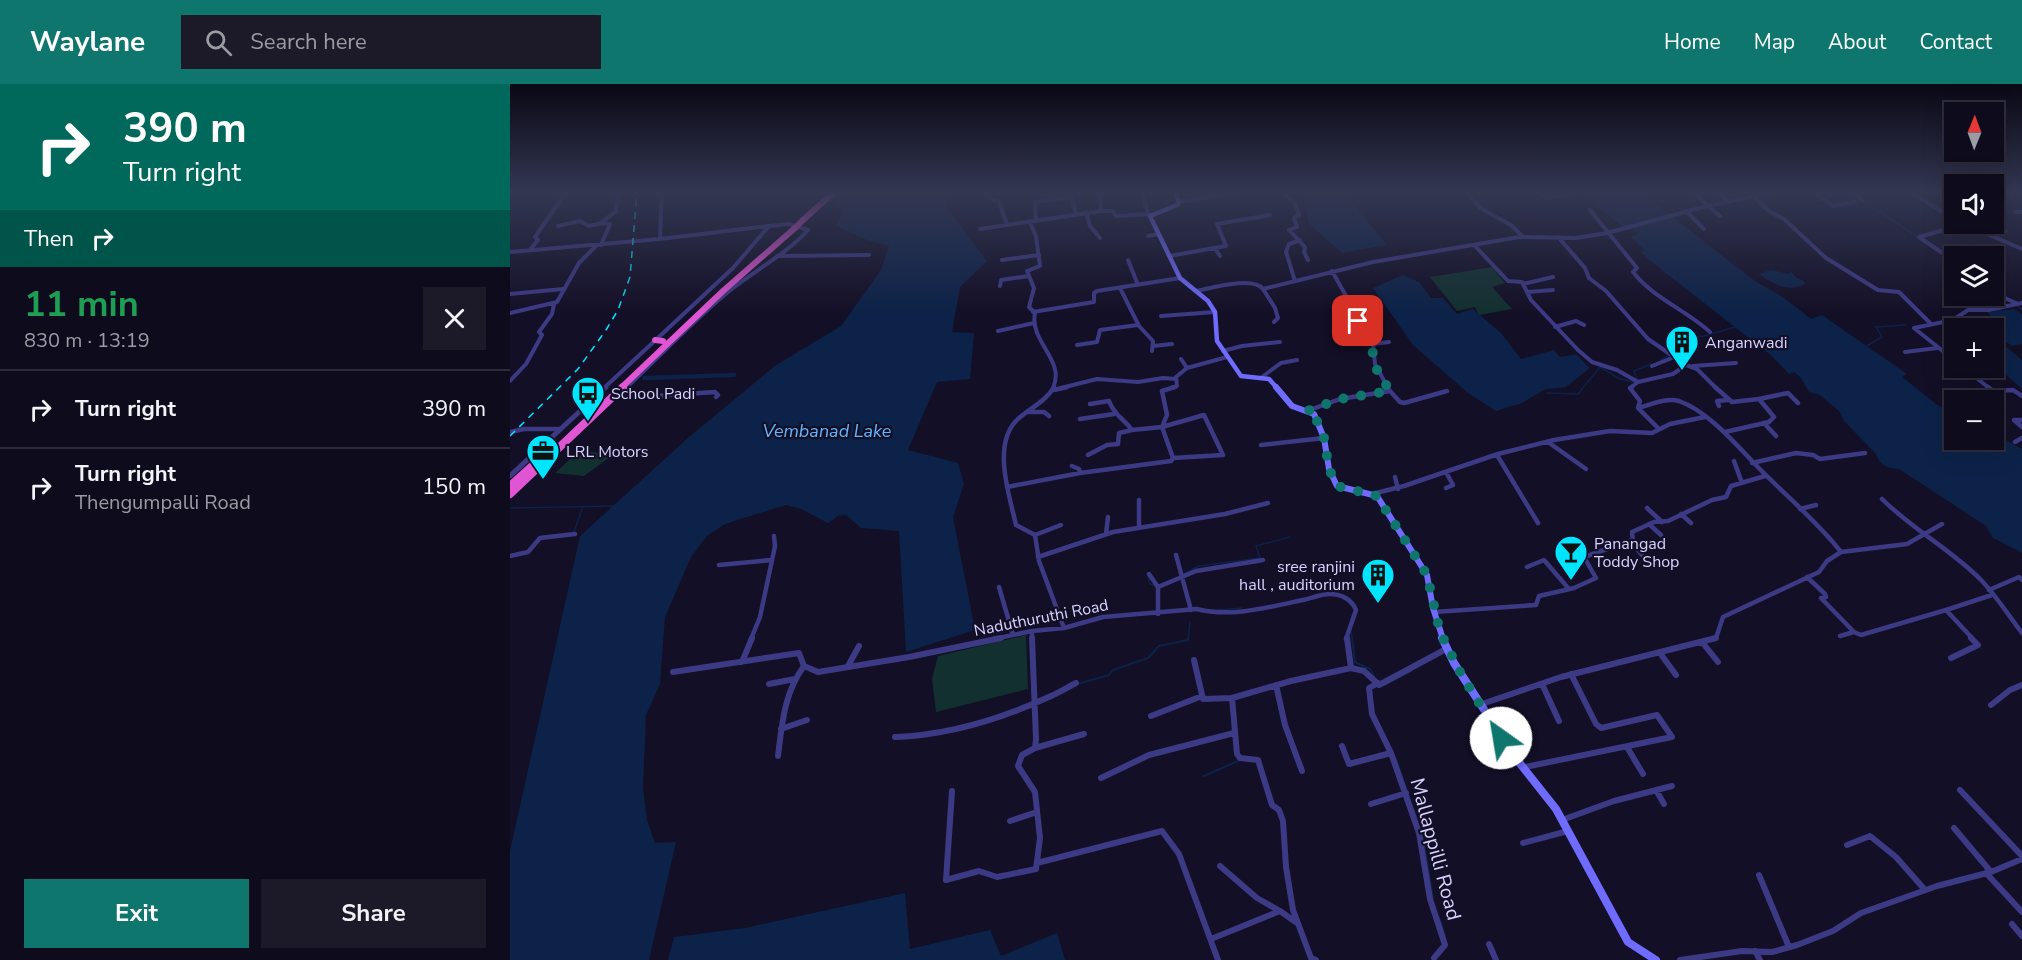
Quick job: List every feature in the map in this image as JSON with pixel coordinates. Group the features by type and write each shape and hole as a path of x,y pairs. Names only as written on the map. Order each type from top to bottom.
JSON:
{"highway":[{"path":"510,486 781,233"},
{"path":"510,496 782,233"},
{"path":"654,340 663,341"}],"main road":[{"path":"1159,234 1180,278 1208,302 1215,312 1217,341 1242,376 1269,379 1292,406 1314,414 1324,438 1329,469 1337,486 1377,496 1427,575 1440,632 1461,674 1514,756 1525,767 1562,820 1629,942 1656,960"}],"street":[{"path":"530,249 538,240 535,240 538,233"},
{"path":"510,313 554,304 559,300 563,289 580,262 599,246 606,233"},
{"path":"660,233 660,239"},
{"path":"510,252 599,246 711,233"},
{"path":"510,476 733,268 763,233"},
{"path":"510,496 727,293 775,256 796,244 806,233"},
{"path":"1035,233 1040,266 1029,268 1029,276 1034,288 1029,305 1034,312 1039,344 1058,376 1053,394 1011,426 1006,446 1007,487 1016,525 1035,535 1062,525"},
{"path":"1095,233 1100,238"},
{"path":"1169,256 1226,246 1221,233"},
{"path":"1292,233 1305,247 1304,252 1308,260"},
{"path":"1519,233 1523,237"},
{"path":"1263,289 1332,271 1523,237 1576,238 1607,233 1637,268 1633,272 1635,275 1654,294 1689,314 1710,332"},
{"path":"1797,233 1878,290 1899,292 1930,323"},
{"path":"1933,233 1919,237 1944,254"},
{"path":"1148,236 1159,234"},
{"path":"1989,234 2022,247"},
{"path":"1558,237 1585,268 1589,278 1606,291 1648,339 1672,356 1686,365 1693,366 1736,363"},
{"path":"1295,280 1286,252 1289,244 1300,240"},
{"path":"1475,246 1508,281 1519,281 1555,327 1593,362 1617,370 1638,382"},
{"path":"1215,248 1220,256"},
{"path":"775,256 869,255"},
{"path":"1002,260 1039,255"},
{"path":"1128,260 1138,285"},
{"path":"1332,271 1358,321 1373,344 1371,357 1380,376 1400,402 1404,403 1447,391"},
{"path":"1000,286 1001,280 1029,276"},
{"path":"1522,284 1553,277"},
{"path":"1094,309 1094,293 1097,291 1180,278"},
{"path":"1196,291 1250,282 1263,289 1277,312 1278,318 1274,322"},
{"path":"1120,288 1138,325 1150,336 1152,351"},
{"path":"510,294 563,289"},
{"path":"1527,292 1553,290"},
{"path":"2004,298 2018,304"},
{"path":"1034,312 1094,302"},
{"path":"510,381 529,360 542,335 539,332 552,314 554,304"},
{"path":"1944,353 1914,328 1953,320 1968,310 1989,310 2018,304"},
{"path":"1161,316 1215,312"},
{"path":"1555,327 1576,321 1584,326"},
{"path":"998,331 1034,323"},
{"path":"1077,345 1097,342 1100,330 1138,325"},
{"path":"1054,390 1097,379 1137,382 1163,378 1176,379 1187,368 1249,344 1280,342"},
{"path":"1373,344 1389,342"},
{"path":"1153,346 1172,344"},
{"path":"1905,352 1937,348"},
{"path":"1652,366 1672,356 1688,352"},
{"path":"1181,359 1187,368"},
{"path":"1262,377 1281,363 1297,360"},
{"path":"1638,408 1641,401 1630,388 1638,382 1673,374 1686,365"},
{"path":"1693,366 1728,400"},
{"path":"1112,379 1115,373"},
{"path":"1977,378 1993,391 2013,390 2022,396"},
{"path":"1173,458 1164,441 1162,427 1165,424 1167,410 1162,391 1177,386 1176,379"},
{"path":"1784,388 1798,403"},
{"path":"1307,411 1340,399 1390,391"},
{"path":"619,395 625,398 715,392 718,395 716,396"},
{"path":"1719,406 1716,401 1760,399 1788,393"},
{"path":"1725,432 1764,423 1774,417 1760,399"},
{"path":"1090,404 1110,400 1114,414 1127,423 1132,430"},
{"path":"1638,408 1664,401 1678,401 1705,417 1725,432 1766,476 1822,528 1841,552"},
{"path":"1638,408 1658,428"},
{"path":"1028,412 1044,412 1049,416"},
{"path":"1080,419 1114,414"},
{"path":"1007,487 1080,473 1167,463 1173,458 1222,455 1204,415 1162,427 1119,433 1118,444 1107,445 1088,455"},
{"path":"1372,494 1398,489 1497,455 1548,442 1612,431 1652,433 1658,428 1705,417"},
{"path":"2022,420 2014,420 2022,427"},
{"path":"1764,423 1776,436"},
{"path":"510,432 524,429 561,429"},
{"path":"1261,445 1324,438"},
{"path":"2015,442 2022,438"},
{"path":"1548,442 1586,469"},
{"path":"1480,453 1485,459"},
{"path":"1752,462 1796,454 1813,454 1820,459 1865,453"},
{"path":"1497,455 1538,523"},
{"path":"1734,461 1742,483"},
{"path":"1072,466 1079,469 1080,473"},
{"path":"1123,467 1124,476"},
{"path":"1446,472 1453,485 1446,488"},
{"path":"1434,612 1504,609 1536,604 1539,596 1569,589 1596,578 1584,557 1633,540 1632,532 1649,524 1662,522 1712,500 1726,497 1731,486 1766,476"},
{"path":"1395,477 1398,489"},
{"path":"1882,499 1983,582 2022,633"},
{"path":"1139,500 1139,528"},
{"path":"1038,557 1106,534 1174,520 1225,513 1268,502"},
{"path":"1800,509 1816,505"},
{"path":"1647,508 1662,522"},
{"path":"1681,514 1691,523"},
{"path":"1106,534 1108,517"},
{"path":"1649,524 1661,536"},
{"path":"1482,704 1571,674 1716,638 1723,617 1819,572 1831,557 1841,552 1859,552 1907,544 1942,524"},
{"path":"510,556 526,554 533,550 540,538 575,534"},
{"path":"1035,535 1038,557 1064,628"},
{"path":"742,662 760,617 774,536"},
{"path":"1630,541 1642,555"},
{"path":"1176,555 1191,610"},
{"path":"719,565 771,560"},
{"path":"1158,587 1183,574 1203,568 1263,560"},
{"path":"1527,567 1544,560 1569,589"},
{"path":"1149,574 1158,587 1158,614"},
{"path":"1807,577 1825,594 1826,597 1821,598 1854,632 1861,635 1946,610 1990,593 2019,577 2022,580"},
{"path":"999,587 1012,635"},
{"name":"Naduthuruthi Road","path":"673,672 799,653 804,666 818,672 909,657 1032,631 1064,628 1103,617 1191,610 1222,612 1261,609 1330,594 1345,597 1353,603 1356,610 1346,640 1352,668"},
{"path":"1946,610 1978,645 1951,658"},
{"path":"1904,614 1910,620"},
{"path":"1032,631 1036,703 1035,748"},
{"path":"1840,636 1854,632"},
{"path":"1702,642 1718,662"},
{"path":"848,666 859,646"},
{"path":"1194,660 1202,696 1207,700 1232,698 1276,685 1352,668 1364,671 1379,685 1448,648"},
{"path":"1660,653 1676,675"},
{"path":"778,756 782,719 795,679 804,666"},
{"path":"1525,767 1672,737 1657,715 1601,728 1596,724 1571,674"},
{"path":"769,684 795,679"},
{"path":"895,737 917,737 991,722 1076,683"},
{"name":"Mallappilli Road","path":"1378,683 1370,687 1372,714 1391,753 1419,833 1430,899 1445,945 1434,958"},
{"path":"1542,684 1559,721"},
{"path":"1276,685 1285,725 1302,771"},
{"path":"1991,705 2010,690 2022,685"},
{"path":"1151,716 1202,696"},
{"path":"1232,698 1235,746 1240,758 1254,758 1259,762 1272,805 1279,810 1286,867 1297,922 1311,958 1316,960"},
{"path":"781,729 807,720"},
{"path":"1101,778 1124,764 1172,746 1234,733"},
{"path":"952,791 946,880 979,871 997,877 1036,869 1040,838 1035,792 1018,766 1022,755 1035,748 1084,734"},
{"path":"1342,746 1349,764 1391,753"},
{"path":"1627,747 1643,774"},
{"path":"1562,820 1614,801 1672,786"},
{"path":"1656,790 1664,804"},
{"path":"1680,960 1706,955 1772,952 1789,947 1833,931 1862,913 1925,890 1988,873 2022,857 1960,790"},
{"path":"1371,804 1406,793"},
{"path":"1010,821 1037,812"},
{"path":"1954,828 1988,873 2022,912"},
{"path":"1036,863 1162,831 1183,858 1190,888 1218,960"},
{"path":"1523,843 1568,831"},
{"path":"1847,845 1870,836 1896,857 1925,890"},
{"path":"1220,866 1257,898 1297,922"},
{"path":"1760,875 1789,947"},
{"path":"1211,939 1280,911"},
{"path":"2012,924 2022,936"},
{"path":"1489,944 1496,960"},
{"path":"1755,951 1760,960"}],"green space":[{"path":"1492,267 1505,283 1492,287 1512,309 1479,315 1475,307 1457,311 1430,277"},
{"path":"580,450 613,455 584,476 555,473"},
{"path":"1026,635 1028,689 936,712 932,679 938,656"}],"water":[{"name":"Vembanad Lake","path":"851,233 966,233 987,261 960,287 952,332 974,333 970,379 937,382 908,450 958,463 964,484 953,517 975,630 906,652 899,531 861,528 846,515 838,516 828,523 801,509 786,505 725,524 707,536 691,557 665,617 660,684 646,715 643,788 647,820 655,843 676,842 649,960 510,960 510,851 580,536 689,437 776,365 841,326 881,270 889,246"},
{"path":"1319,233 1377,233 1387,245 1342,253"},
{"path":"1637,233 1693,233 1755,281 1783,297 1811,319 1822,315 1907,374 1902,377 1940,407 1944,406 1944,450 2004,450 2004,439 2022,449 2022,553 1993,538 1986,526 1899,469 1882,464 1876,454 1844,421 1840,412 1820,395 1809,392 1801,378 1794,372 1789,374 1773,357 1648,259 1641,252 1645,250 1630,237"},
{"path":"1771,270 1788,274 1791,272 1805,284 1793,288 1787,287 1775,284 1759,274"},
{"path":"1403,275 1419,282 1431,298 1443,298 1457,314 1473,309 1501,333 1521,359 1554,350 1560,357 1576,354 1590,368 1566,387 1546,389 1522,403 1496,411 1468,393 1413,345 1373,288"},
{"path":"2014,309 2022,314 2022,344 2012,346 2004,340 2004,318 1992,318 1987,312"},
{"path":"2004,345 2022,360 2022,389 2004,373"},
{"path":"905,893 910,949 990,930 1001,956 1057,933 1065,960 668,960 674,937 745,928"}],"waterway":[{"path":"1911,233 1916,236"},
{"path":"2016,305 2022,310"},
{"path":"1865,347 1882,337 1876,327 1905,325"},
{"path":"1661,360 1675,352 1678,346 1675,339 1704,336 1735,327"},
{"path":"1637,380 1634,371 1651,364"},
{"path":"1547,393 1578,394 1600,367 1620,379 1633,382"},
{"path":"644,378 734,375"},
{"path":"583,507 614,506"},
{"path":"510,508 583,507"},
{"path":"574,532 583,507"},
{"path":"1183,574 1199,566 1260,558 1256,546 1290,537"},
{"path":"1148,577 1150,584 1156,586"},
{"path":"1219,610 1242,608"},
{"path":"1188,639 1190,622"},
{"path":"1351,631 1352,639"},
{"path":"1352,638 1355,662 1370,669 1374,676"},
{"path":"1077,684 1109,675 1113,670 1148,658 1159,646 1188,639"},
{"path":"1386,684 1411,671"},
{"path":"1396,759 1416,817"},
{"path":"1204,776 1240,760"},
{"path":"1423,838 1433,898"},
{"path":"1439,917 1445,935"}],"railway":[{"path":"510,436 578,369 606,330 618,310 630,277 634,233"}],"place":[{"name":"Anganwadi","path":"1682,371"},
{"name":"School Padi","path":"588,422"},
{"name":"LRL Motors","path":"543,480"},
{"name":"Panangad Toddy Shop","path":"1571,581"},
{"name":"sree ranjini hall , auditorium","path":"1378,604"}],"route":[{"path":"1358,321 1373,344 1371,357 1390,391 1340,399 1307,411 1314,414 1324,438 1329,469 1337,486 1377,496 1427,575 1440,632 1454,663 1482,704 1501,738"}]}
